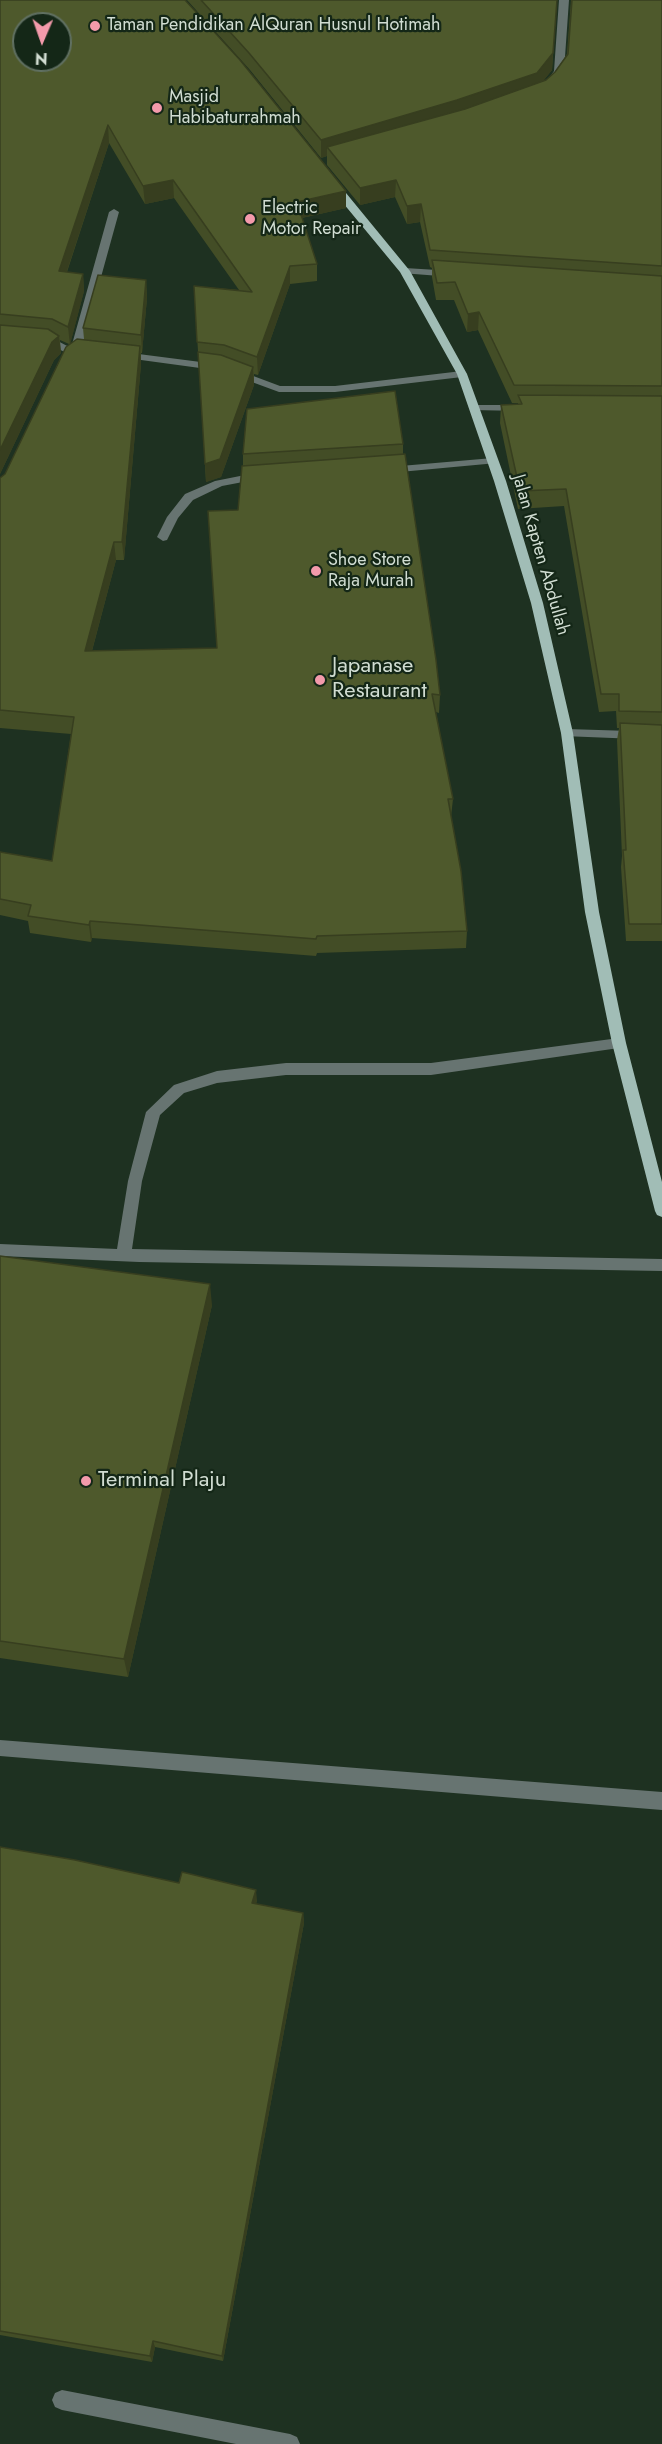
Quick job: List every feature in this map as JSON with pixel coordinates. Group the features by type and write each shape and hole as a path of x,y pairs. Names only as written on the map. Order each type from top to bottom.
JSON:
{"main road":[{"name":"Jalan Kapten Abdullah","path":"323,172 405,271 462,374 494,461 537,603 567,733 592,912 619,1043 662,1211"}],"street":[{"path":"544,90 559,71 564,0"},
{"path":"61,361 78,352 114,212"},
{"path":"405,271 463,275"},
{"path":"0,337 54,342 78,352"},
{"path":"107,352 224,368 279,389 335,389 462,374"},
{"path":"476,408 532,408"},
{"path":"380,470 494,461"},
{"path":"163,537 189,497 204,489 235,479 272,476"},
{"path":"567,733 662,736"},
{"path":"124,1255 135,1181 153,1112 179,1089 217,1077 286,1069 431,1069 619,1043"},
{"path":"0,1250 124,1255 662,1265"},
{"path":"0,1748 662,1801"},
{"path":"62,2400 290,2444"}],"building":[{"path":"0,0 185,0 240,60 346,191 297,202 317,264 290,266 257,357 224,345 197,342 194,286 252,292 173,180 143,186 108,125 59,271 83,274 68,327 52,319 0,314"},
{"path":"201,0 557,0 553,53 537,73 457,100 321,140 249,53"},
{"path":"572,0 662,0 662,266 430,250 421,204 407,206 396,180 360,188 327,147 465,109 546,80 568,54"},
{"path":"432,260 662,276 662,386 514,385 479,312 468,314 455,282 437,283"},
{"path":"98,275 146,280 141,335 83,328"},
{"path":"0,325 48,329 59,336 52,342 0,450"},
{"path":"77,339 140,346 122,542 114,542 85,651 217,648 208,511 238,510 242,466 405,454 436,660 440,695 432,694 453,799 448,799 461,871 467,931 317,936 316,939 90,921 89,925 28,916 31,905 0,899 0,852 52,861 74,717 0,710 0,478 5,474 66,347"},
{"path":"198,352 221,355 253,367 220,459 205,464"},
{"path":"395,391 403,444 243,454 247,409"},
{"path":"518,395 662,396 662,712 619,711 619,694 601,694 566,489 520,491 501,405 522,404"},
{"path":"620,723 662,725 662,924 629,924 623,850 626,850"},
{"name":"Terminal Plaju","path":"0,1256 210,1284 124,1659 0,1641"},
{"path":"0,1847 75,1860 179,1883 182,1872 256,1890 252,1903 303,1913 222,2356 153,2341 150,2356 0,2331"}],"place":[{"name":"Taman Pendidikan AlQuran Husnul Hotimah","path":"95,26"},
{"name":"Masjid Habibaturrahmah","path":"157,108"},
{"name":"Electric Motor Repair","path":"250,219"},
{"name":"Shoe Store Raja Murah","path":"316,571"},
{"name":"Japanase Restaurant","path":"320,680"},
{"name":"Terminal Plaju","path":"86,1481"}]}
